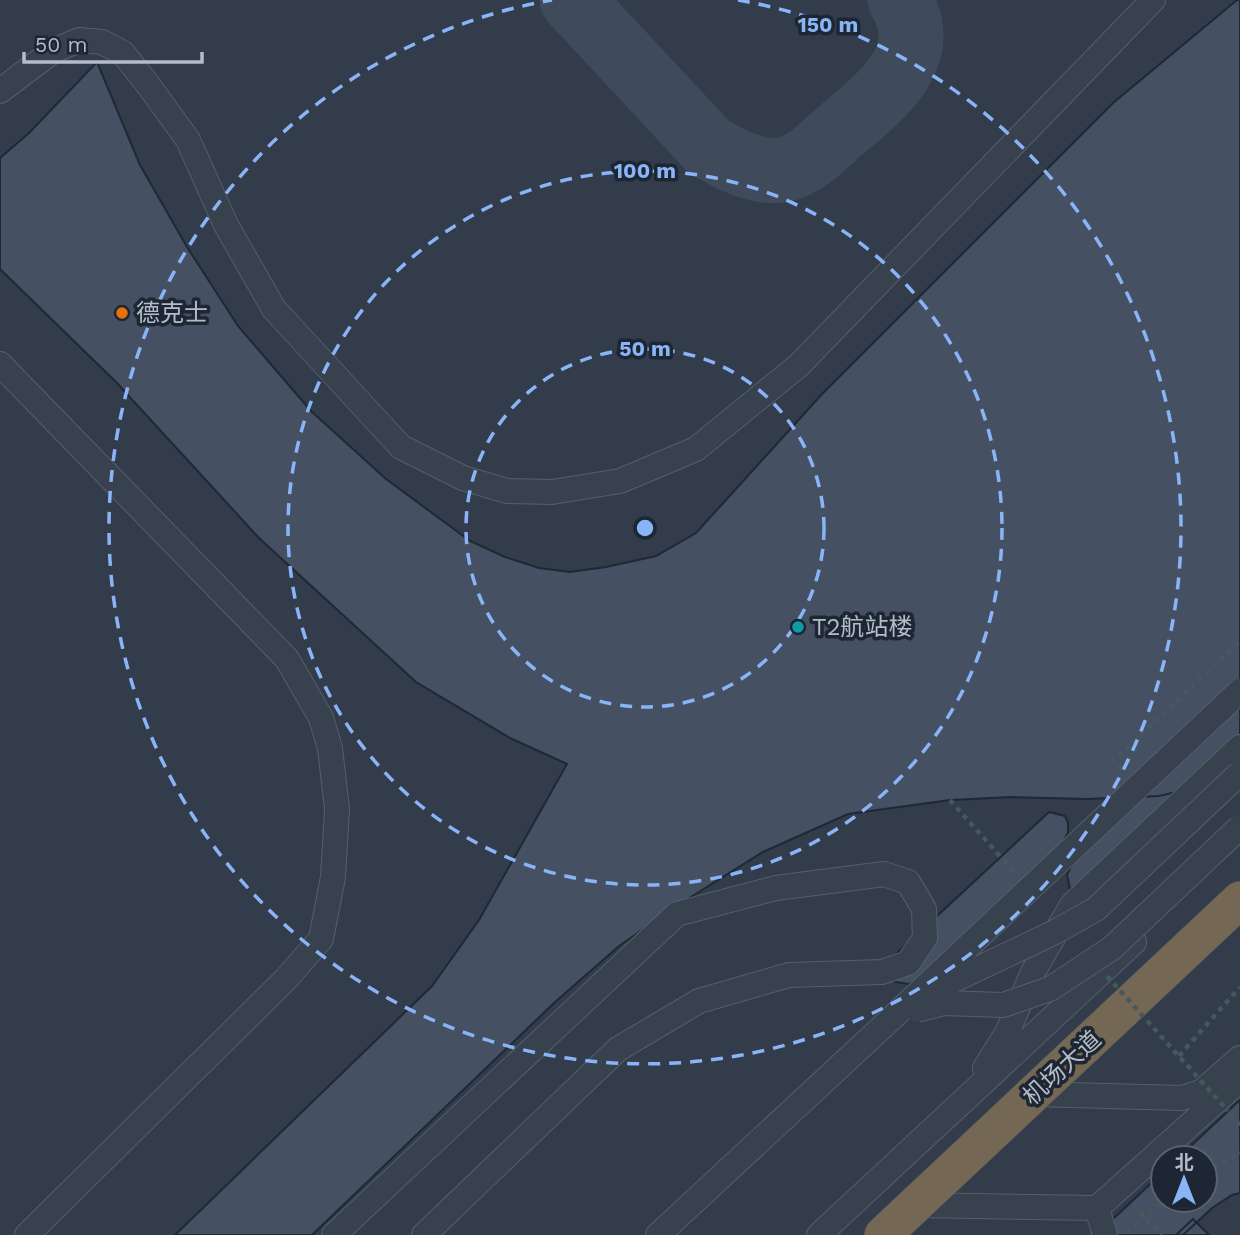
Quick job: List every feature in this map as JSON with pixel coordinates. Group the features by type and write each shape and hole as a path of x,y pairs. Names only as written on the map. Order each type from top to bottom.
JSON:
{"highway":[{"name":"机场大道","path":"883,1235 1240,900"}],"street":[{"path":"0,92 53,51 79,40 102,42 123,54 188,140 226,225 274,309 401,447 474,482 507,491 552,492 620,481 696,449 779,382 809,355 1153,0"},
{"path":"0,364 287,659 321,718 330,748 337,809 333,877 321,939 286,979 27,1235"},
{"path":"658,1235 1240,691"},
{"path":"963,1101 1007,1033 1033,972 1072,905 1240,747"},
{"path":"893,1017 952,981 1055,932 1096,909 1240,773"},
{"path":"893,1017 944,1003 1003,1005 1050,989 1112,948 1240,827"},
{"path":"819,1235 1240,844"},
{"path":"334,1235 677,914 790,887 884,874 908,883 924,909 925,938 908,963 882,972 789,975 699,1001 618,1049 424,1235"},
{"path":"1033,1094 1182,1098 1201,1092 1240,1058"},
{"path":"915,1205 1097,1208 1237,1088"},
{"path":"1097,1208 1105,1235"}],"path":[{"path":"1179,1056 1240,986"},
{"path":"1219,1166 1240,1153"},
{"path":"1118,1189 1162,1235"},
{"path":"1125,1235 1149,1212"}],"shaded area":[{"path":"0,0 1240,0 1240,1235 0,1235"}],"building":[{"name":"T2航站楼","path":"1240,0 1240,773 1220,782 1159,796 950,800 848,814 763,852 619,946 554,1003 312,1235 175,1235 432,986 479,920 567,764 510,738 416,682 259,538 116,382 0,269 0,158 29,133 97,62 140,165 187,247 238,326 311,411 386,479 470,541 505,557 539,568 570,572 656,556 696,533 823,393 1113,103"},
{"path":"1240,704 1240,754 1079,893 1070,889 1067,875 1072,863"},
{"path":"1049,812 1065,816 1068,823 1068,833 1061,845 917,981 908,984 891,981 894,956"},
{"path":"1240,1100 1240,1193 1219,1203 1219,1144 1193,1144"},
{"path":"1149,1185 1149,1214 1206,1214 1183,1235 1096,1235"},
{"path":"1193,1219 1209,1235 1176,1235"}],"taxiway":[{"path":"572,0 708,146 753,168 773,171 791,168 814,154 871,105 898,74 907,58 911,40 909,21 900,0"}],"place":[{"name":"德克士","path":"122,313"},
{"name":"T2航站楼","path":"798,627"}]}
